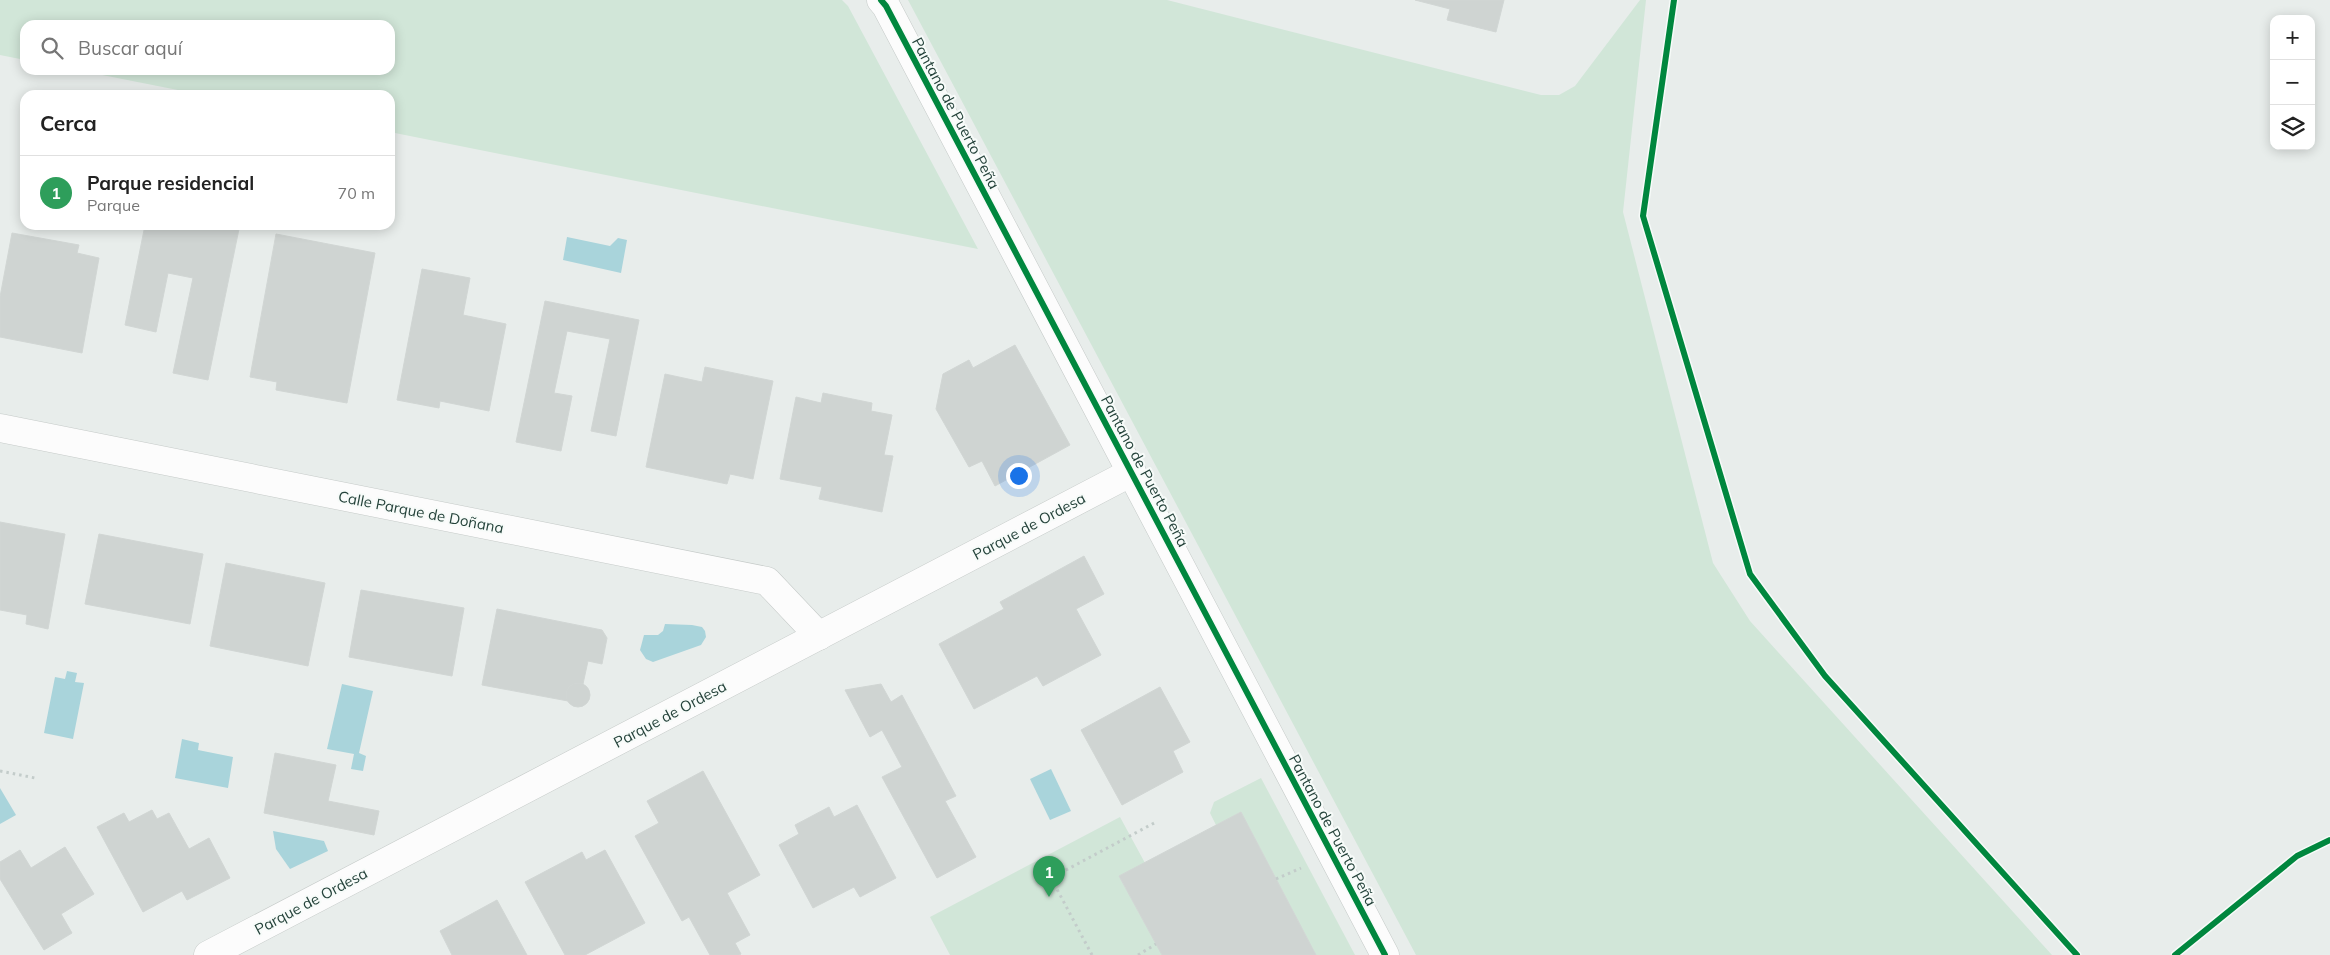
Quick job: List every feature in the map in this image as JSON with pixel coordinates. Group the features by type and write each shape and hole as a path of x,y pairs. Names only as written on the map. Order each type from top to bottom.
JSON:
{"street":[{"name":"Pantano de Puerto Peña","path":"881,0 886,6 1132,472 1385,955"},
{"name":"Calle Parque de Doñana","path":"0,428 767,581 818,636"},
{"name":"Parque de Ordesa","path":"208,955 1132,472"}],"path":[{"path":"0,771 36,778"},
{"path":"1092,955 1051,878 1156,822"},
{"path":"1138,955 1156,944"}],"green space":[{"path":"0,0 842,0 848,6 978,249 395,133 395,90 178,90 102,75 395,75 395,20 20,20 20,59 0,55"},
{"path":"908,0 1167,0 1541,95 1559,95 1575,86 1640,0 1646,0 1623,212 1713,563 1750,621 2052,955 1416,955"},
{"path":"1261,778 1355,955 1316,955 1241,812 1216,825 1210,813 1214,802"},
{"path":"1120,817 1145,863 1119,876 1162,955 950,955 930,917"}],"water":[{"path":"567,237 610,246 618,238 627,240 621,273 563,260"},
{"path":"665,624 702,627 706,637 701,645 653,662 646,659 640,650 644,635 658,635 663,631"},
{"path":"67,671 77,673 75,682 84,683 73,739 44,733 55,677 65,679"},
{"path":"342,684 373,691 359,753 366,756 363,771 351,769 354,754 327,749"},
{"path":"182,739 199,743 198,750 233,757 228,788 175,778"},
{"path":"1051,769 1071,811 1050,820 1030,779"},
{"path":"0,788 16,815 0,824"},
{"path":"273,831 324,841 328,851 290,869 276,849"}],"building":[{"path":"1415,0 1504,0 1496,32 1447,20 1450,9"},
{"path":"144,230 239,230 208,380 173,373 193,278 168,273 156,332 125,325"},
{"path":"12,233 79,245 77,253 99,258 82,353 0,337 0,297"},
{"path":"276,234 375,253 347,403 276,390 277,382 250,377"},
{"path":"422,269 470,278 463,315 506,324 489,411 440,401 439,408 397,400"},
{"path":"545,301 639,320 616,436 591,431 610,339 567,331 554,393 572,396 561,451 516,442"},
{"path":"1015,345 1070,445 995,486 982,461 969,467 936,409 943,374 969,360 973,368"},
{"path":"705,367 773,381 753,479 730,474 727,484 646,467 665,374 702,382"},
{"path":"823,393 872,403 871,411 892,415 884,455 893,456 882,512 819,499 822,487 780,479 796,397 821,403"},
{"path":"0,522 65,534 48,629 26,624 27,615 0,610"},
{"path":"99,534 203,554 190,624 85,604"},
{"path":"1084,556 1104,594 1076,609 1101,655 1043,686 1037,676 974,709 939,644 1004,609 1000,602"},
{"path":"226,563 325,583 308,666 210,646"},
{"path":"361,590 464,608 452,676 349,657"},
{"path":"497,609 602,630 607,638 602,664 588,661 583,684 576,683 569,687 566,694 568,701 482,685"},
{"path":"578,683 583,684 589,690 589,700 583,706 578,707 573,706 567,700 566,695 567,690 573,684"},
{"path":"881,684 891,702 902,695 956,796 945,801 976,857 937,878 882,777 902,767 882,730 870,737 845,690"},
{"path":"1160,687 1190,742 1173,751 1183,772 1122,805 1081,730"},
{"path":"275,753 336,765 328,801 379,811 374,835 264,813"},
{"path":"703,771 760,875 727,893 750,935 735,943 741,954 739,955 710,955 689,917 682,921 635,836 659,823 647,801"},
{"path":"857,805 896,878 860,897 854,887 813,908 779,845 799,834 795,825 829,807 834,817"},
{"path":"152,810 157,819 169,813 189,849 209,838 230,878 187,900 182,891 143,912 97,827 124,813 129,822"},
{"path":"1241,812 1316,955 1162,955 1119,876"},
{"path":"65,847 94,894 61,914 72,933 44,950 0,879 0,862 20,850 31,868"},
{"path":"605,850 645,923 585,955 565,955 525,882 582,852 586,860"},
{"path":"497,900 527,955 452,955 440,931"}],"cycle path":[{"path":"881,0 886,6 1385,955"},
{"path":"1674,0 1643,216 1750,574 1825,676 2077,955"},
{"path":"2175,955 2297,856 2330,840"}],"place":[{"name":"Parque residencial","path":"1049,897"}]}
